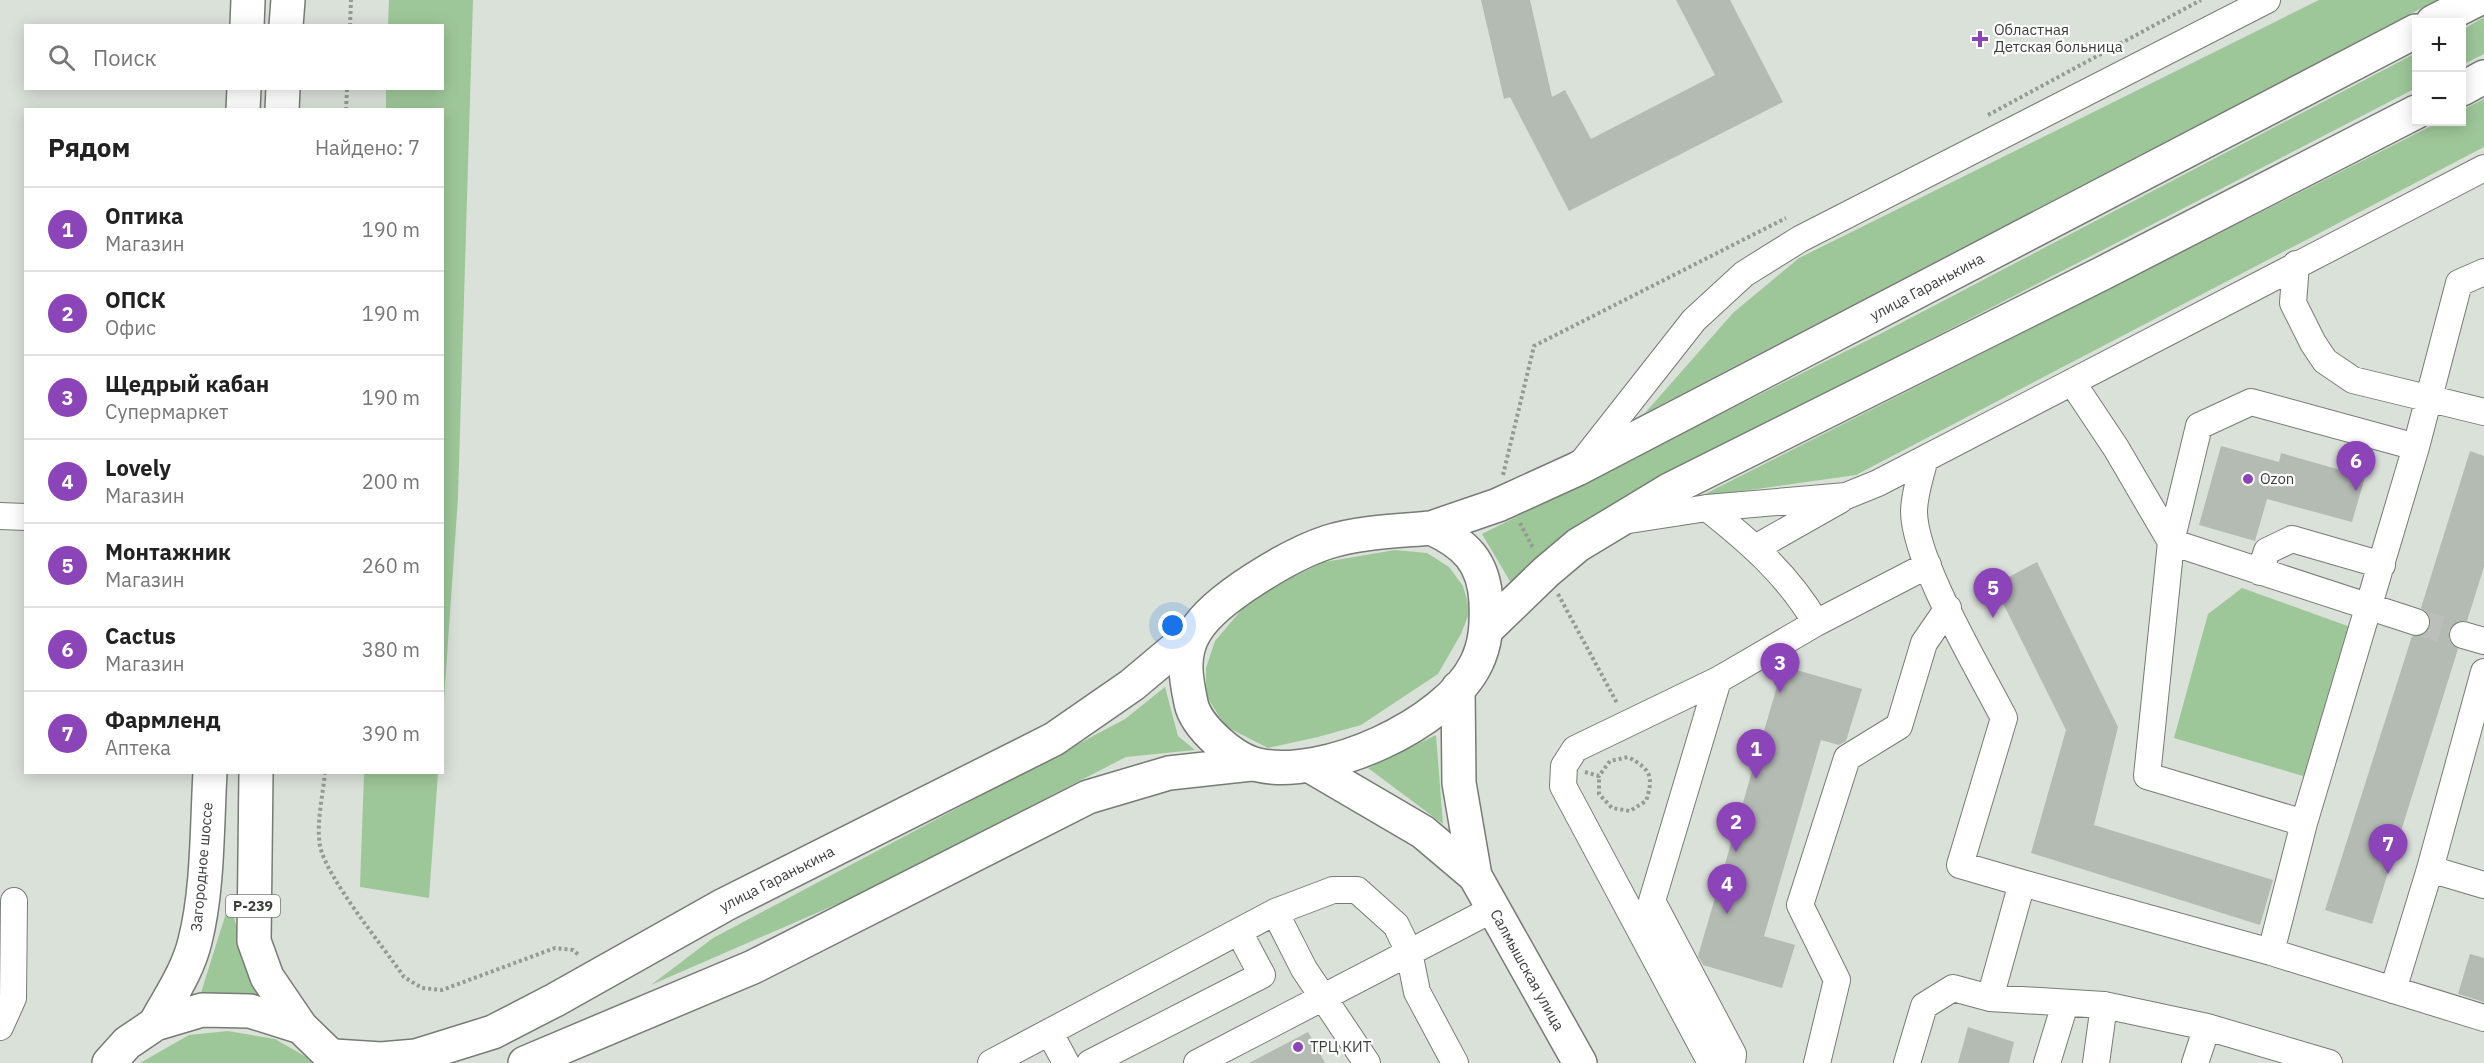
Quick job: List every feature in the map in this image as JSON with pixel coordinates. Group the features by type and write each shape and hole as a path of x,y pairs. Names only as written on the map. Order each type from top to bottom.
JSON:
{"main road":[{"path":"247,24 248,0"},
{"path":"286,24 288,0"},
{"path":"2441,18 2476,0"},
{"name":"улица Гаранькина","path":"336,1060 404,1057 457,1045 493,1032 724,905 1054,739 1132,685 1194,633 1227,599 1275,566 1328,542 1431,528 1498,505 1577,469 2412,33"},
{"path":"2466,87 2484,77"},
{"path":"243,108 244,90"},
{"path":"282,108 283,90"},
{"path":"1487,629 1546,572 1578,545 1611,523 1671,489 2103,273 2412,114"},
{"path":"525,1063 753,967 1088,797 1169,772 1251,764 1278,770 1312,767 1367,749 1419,722 1458,688 1476,664 1487,629 1485,588 1477,564 1456,540 1431,528"},
{"path":"1194,633 1184,669 1192,709 1215,740 1251,764"},
{"name":"Салмышская улица","path":"1458,688 1459,783 1475,876 1580,1063"},
{"name":"Салмышская улица","path":"1312,767 1424,832 1475,876"},
{"name":"Загородное шоссе","path":"155,1024 184,969 195,942 201,909 210,774"},
{"name":"Загородное шоссе","path":"256,774 254,941 267,977 301,1027 336,1060"},
{"name":"Загородное шоссе","path":"109,1063 127,1043 155,1024 202,1010 250,1011 301,1027"}],"street":[{"path":"1577,469 1694,320 1744,274 1800,239 2267,0"},
{"path":"1757,548 1846,496 1923,462 2295,264 2484,168"},
{"path":"2295,264 2293,303 2313,343 2325,361 2353,380 2484,411"},
{"path":"2271,952 2304,823 2416,447 2459,283 2484,272"},
{"path":"2253,287 2293,303"},
{"path":"2072,382 2116,448 2171,542 2416,622"},
{"path":"2304,823 2147,776 2171,542 2199,426 2251,402 2416,447"},
{"path":"1923,462 1914,512 1921,547 1948,609 2004,718 1960,865 2271,952 2484,1018"},
{"path":"1878,483 1898,496 1914,512"},
{"path":"1611,523 1707,507 1846,496"},
{"path":"1707,507 1757,548 1806,605 1816,623"},
{"path":"0,516 24,517"},
{"path":"2260,572 2267,550 2292,539 2382,565"},
{"path":"1711,1063 1563,786 1564,766 1575,749 1718,680 1816,623 1928,564"},
{"path":"1817,1063 1837,980 1800,905 1847,758 1899,726 1924,643 1948,609"},
{"path":"2393,990 2430,869 2484,672"},
{"path":"1718,680 1652,902 1733,1054 1732,1063"},
{"path":"2430,869 2484,885"},
{"path":"1990,998 2022,883"},
{"path":"991,1063 1275,912 1333,890 1358,890 1396,926 1409,952 1417,992 1455,1063"},
{"path":"0,1027 13,998 14,901"},
{"path":"1197,1063 1493,909"},
{"path":"1275,912 1304,969 1367,1063"},
{"path":"1090,1063 1262,975 1239,932"},
{"path":"1907,1063 1924,1006 1953,988 1990,998 2104,1005 2207,1027 2329,1063"},
{"path":"2047,1063 2065,1004"},
{"path":"2096,1063 2104,1005"},
{"path":"2195,1063 2207,1027"},
{"path":"1050,1033 1066,1063"}],"path":[{"path":"350,24 351,0"},
{"path":"1978,120 2201,0"},
{"path":"346,108 347,90"},
{"path":"1628,757 1645,766 1652,783 1646,801 1630,811 1612,808 1599,794 1599,776 1610,761 1628,757"},
{"path":"1564,766 1599,776"},
{"path":"325,774 320,846 330,873 404,977 422,988 442,990 555,948 573,950 600,975"}],"green space":[{"path":"389,0 473,0 458,498 444,700 444,108 386,108 386,90 444,90 444,24 388,24"},
{"path":"2319,0 2437,0 1645,413 1733,313 1799,258"},
{"path":"2484,17 2484,54 2466,63 2466,28"},
{"path":"2412,55 2412,90 1888,361 1570,533 1511,583 1482,534 1880,334"},
{"path":"2484,99 2484,147 1856,475 1699,497 2431,126 2466,126 2466,108"},
{"path":"1395,550 1427,553 1449,567 1463,586 1470,611 1461,634 1438,674 1361,725 1318,737 1268,748 1225,726 1206,695 1206,668 1215,641 1243,608 1272,587 1324,562"},
{"path":"2242,588 2356,629 2310,778 2174,738 2208,614"},
{"path":"1165,687 1178,736 1195,750 1126,757 851,898 651,985 713,938 1125,719"},
{"path":"1436,735 1443,824 1368,768"},
{"path":"364,774 438,774 429,898 360,887"},
{"path":"227,910 232,911 260,1002 199,999"},
{"path":"228,1031 275,1039 317,1063 140,1063 189,1035"}],"building":[{"path":"1481,0 1530,0 1552,97 1565,90 1591,139 1715,75 1676,0 1730,0 1783,102 1569,211 1510,97 1504,99"},
{"path":"2221,446 2279,462 2281,453 2365,477 2352,522 2267,499 2255,541 2199,525"},
{"path":"2470,451 2484,456 2484,567 2467,621 2459,621 2449,630 2449,639 2458,649 2372,924 2325,910 2412,636 2426,633 2430,626 2427,612 2421,608"},
{"path":"2037,562 2118,727 2094,825 2273,880 2260,925 2031,853 2066,730 1994,585"},
{"path":"1783,666 1862,689 1846,741 1839,745 1821,740 1764,936 1795,945 1782,988 1703,965 1698,956"},
{"path":"2470,954 2484,958 2484,1002 2458,994"},
{"path":"1968,1027 2014,1042 2009,1063 1958,1063"},
{"name":"ТРЦ КИТ","path":"1308,1032 1325,1063 1249,1063"}],"tunnel":[{"path":"2416,622 2463,635"}],"place":[{"name":"Областная Детская больница","path":"1980,39"},
{"name":"Ozon","path":"2248,479"},
{"name":"Cactus","path":"2356,491"},
{"name":"Монтажник","path":"1993,618"},
{"name":"Щедрый кабан","path":"1780,693"},
{"name":"Оптика","path":"1756,779"},
{"name":"ОПСК","path":"1736,852"},
{"name":"Фармленд","path":"2388,874"},
{"name":"Lovely","path":"1727,914"},
{"name":"ТРЦ КИТ","path":"1298,1047"}]}
